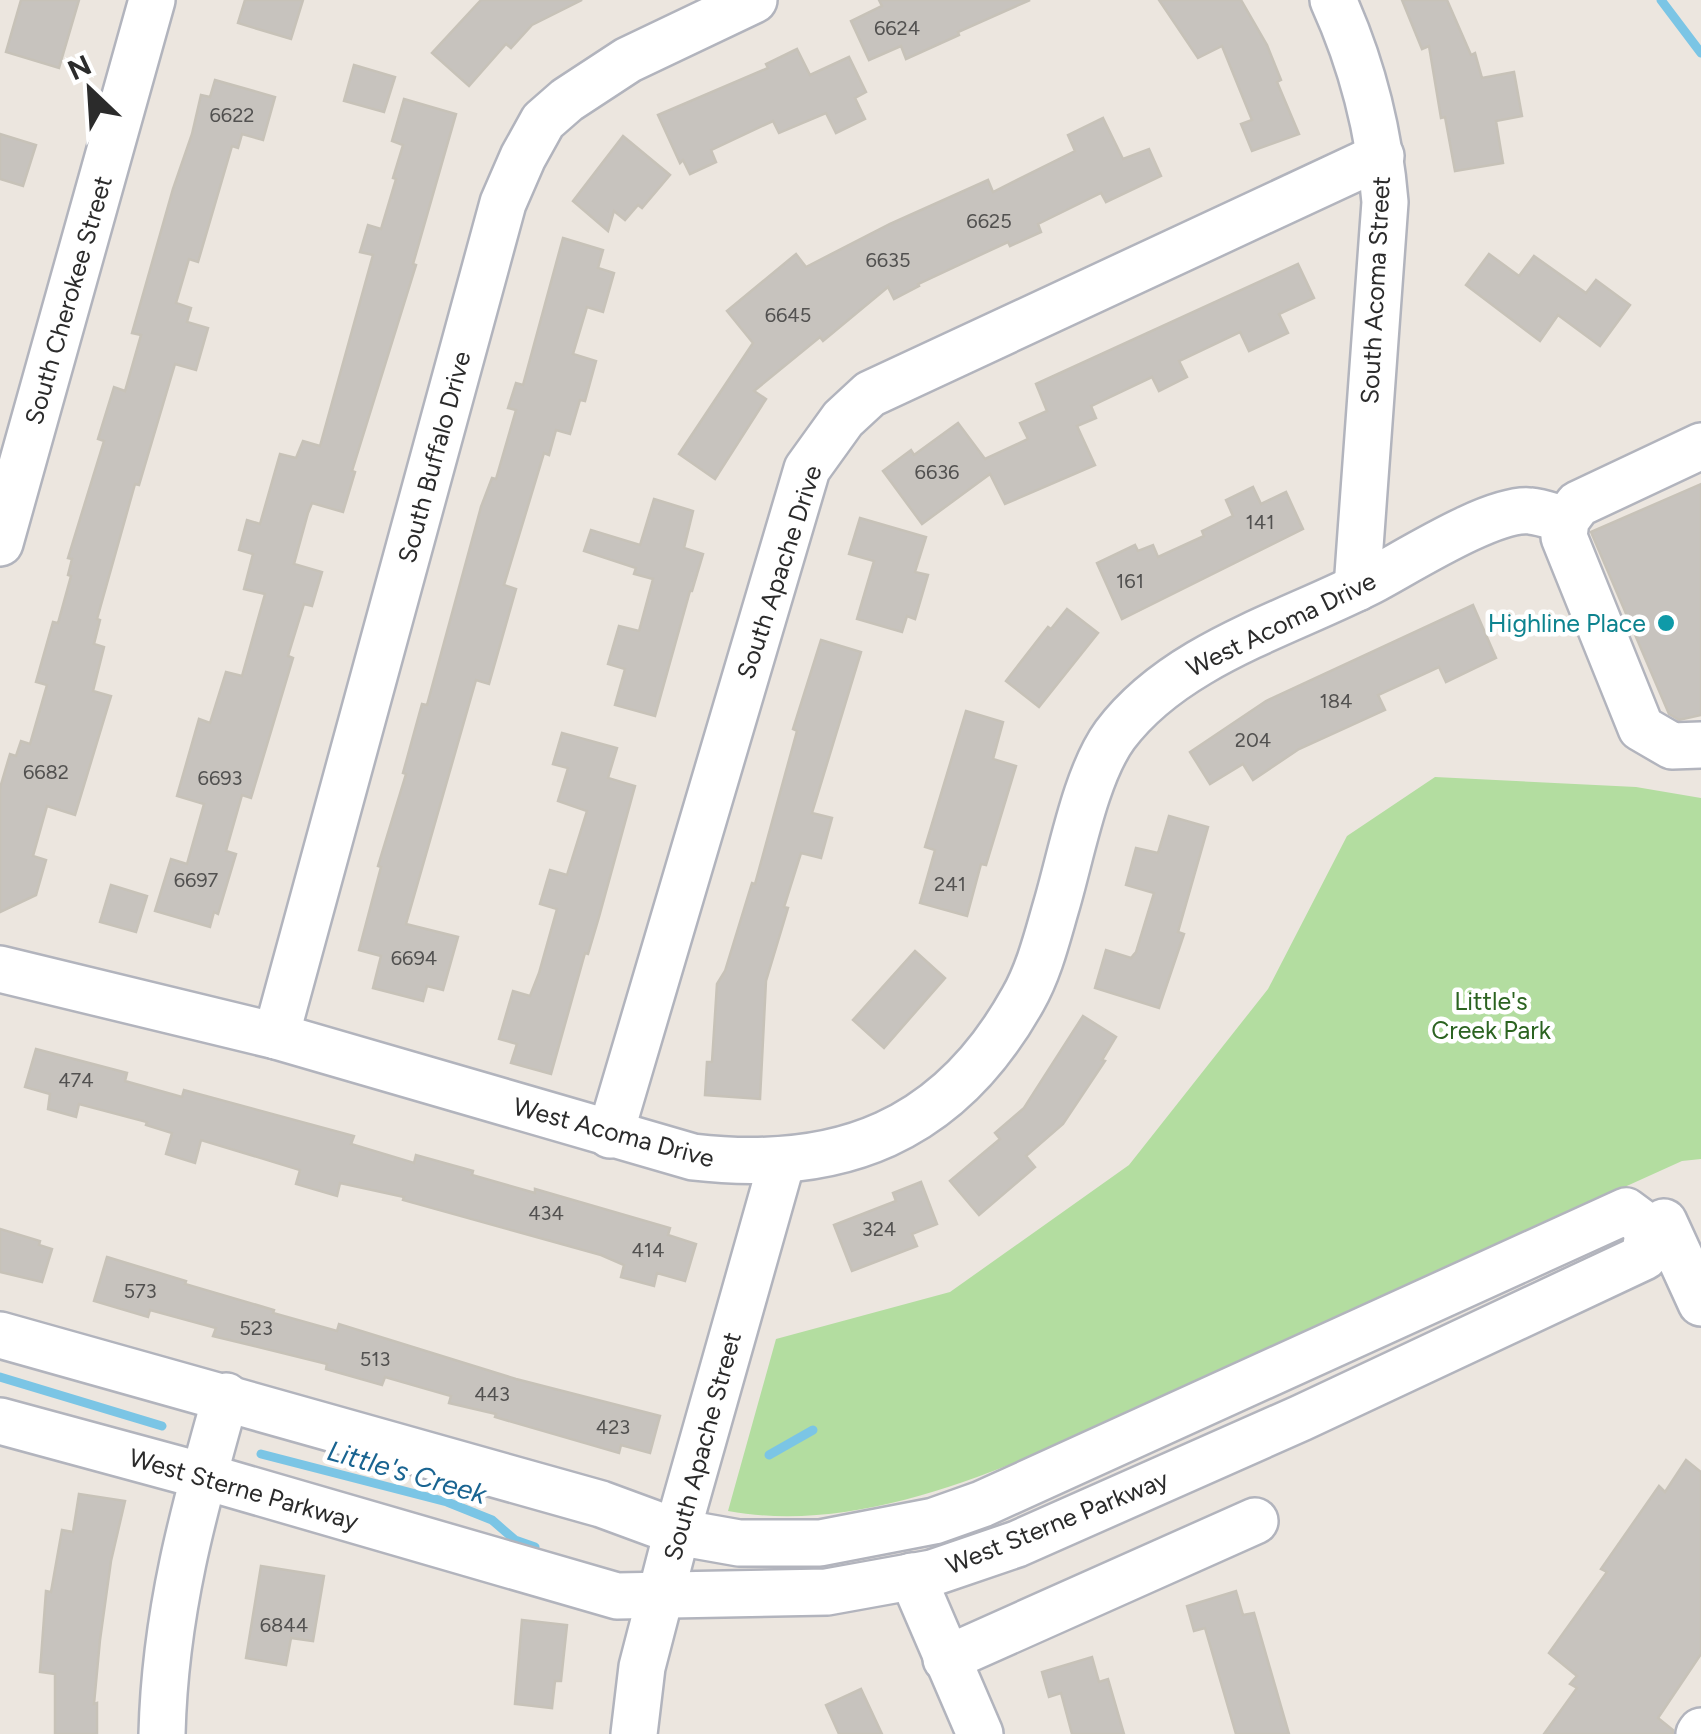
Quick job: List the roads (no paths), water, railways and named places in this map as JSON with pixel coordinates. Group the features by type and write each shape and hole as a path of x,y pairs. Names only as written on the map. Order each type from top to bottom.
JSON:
{"street":[{"name":"South Cherokee Street","path":"0,543 152,0"},
{"name":"South Buffalo Drive","path":"276,1036 504,203 523,157 543,121 567,100 628,60 754,0"},
{"name":"South Acoma Street","path":"1333,0 1370,100 1385,202 1358,588"},
{"name":"South Apache Drive","path":"610,1135 807,470 824,443 870,394 1381,156"},
{"path":"1701,446 1578,504 1566,520 1564,538 1641,728 1672,746 1701,745"},
{"name":"West Acoma Drive","path":"0,970 276,1036 693,1158 741,1163 782,1161 862,1146 914,1120 971,1074 991,1051 1036,972 1094,774 1114,737 1153,692 1186,670 1358,588 1473,526 1526,510 1566,520"},
{"name":"South Apache Street","path":"634,1734 642,1667 782,1161"},
{"name":"West Sterne Parkway","path":"0,1335 601,1504 677,1532 739,1543 820,1543 948,1517 982,1504 1626,1212 1671,1220 1644,1257 1090,1512 1017,1544 922,1575 828,1592 617,1596 0,1421"},
{"path":"1671,1220 1701,1303"},
{"path":"1228,1391 1251,1440"},
{"path":"162,1734 165,1662 177,1578 226,1396"},
{"path":"1090,1512 1124,1580"},
{"path":"946,1658 1255,1521"},
{"path":"918,1524 922,1575 946,1658 980,1734"}],"waterway":[{"path":"1661,0 1701,53"},
{"name":"Little's Creek","path":"0,1377 162,1426"},
{"name":"Little's Creek","path":"769,1455 813,1430"},
{"name":"Little's Creek","path":"261,1454 447,1502 492,1520 515,1540 535,1547"}],"place":[{"name":"Highline Place","path":"1666,623"}],"park label":[{"name":"Little's Creek Park","path":"1491,1016"}]}
